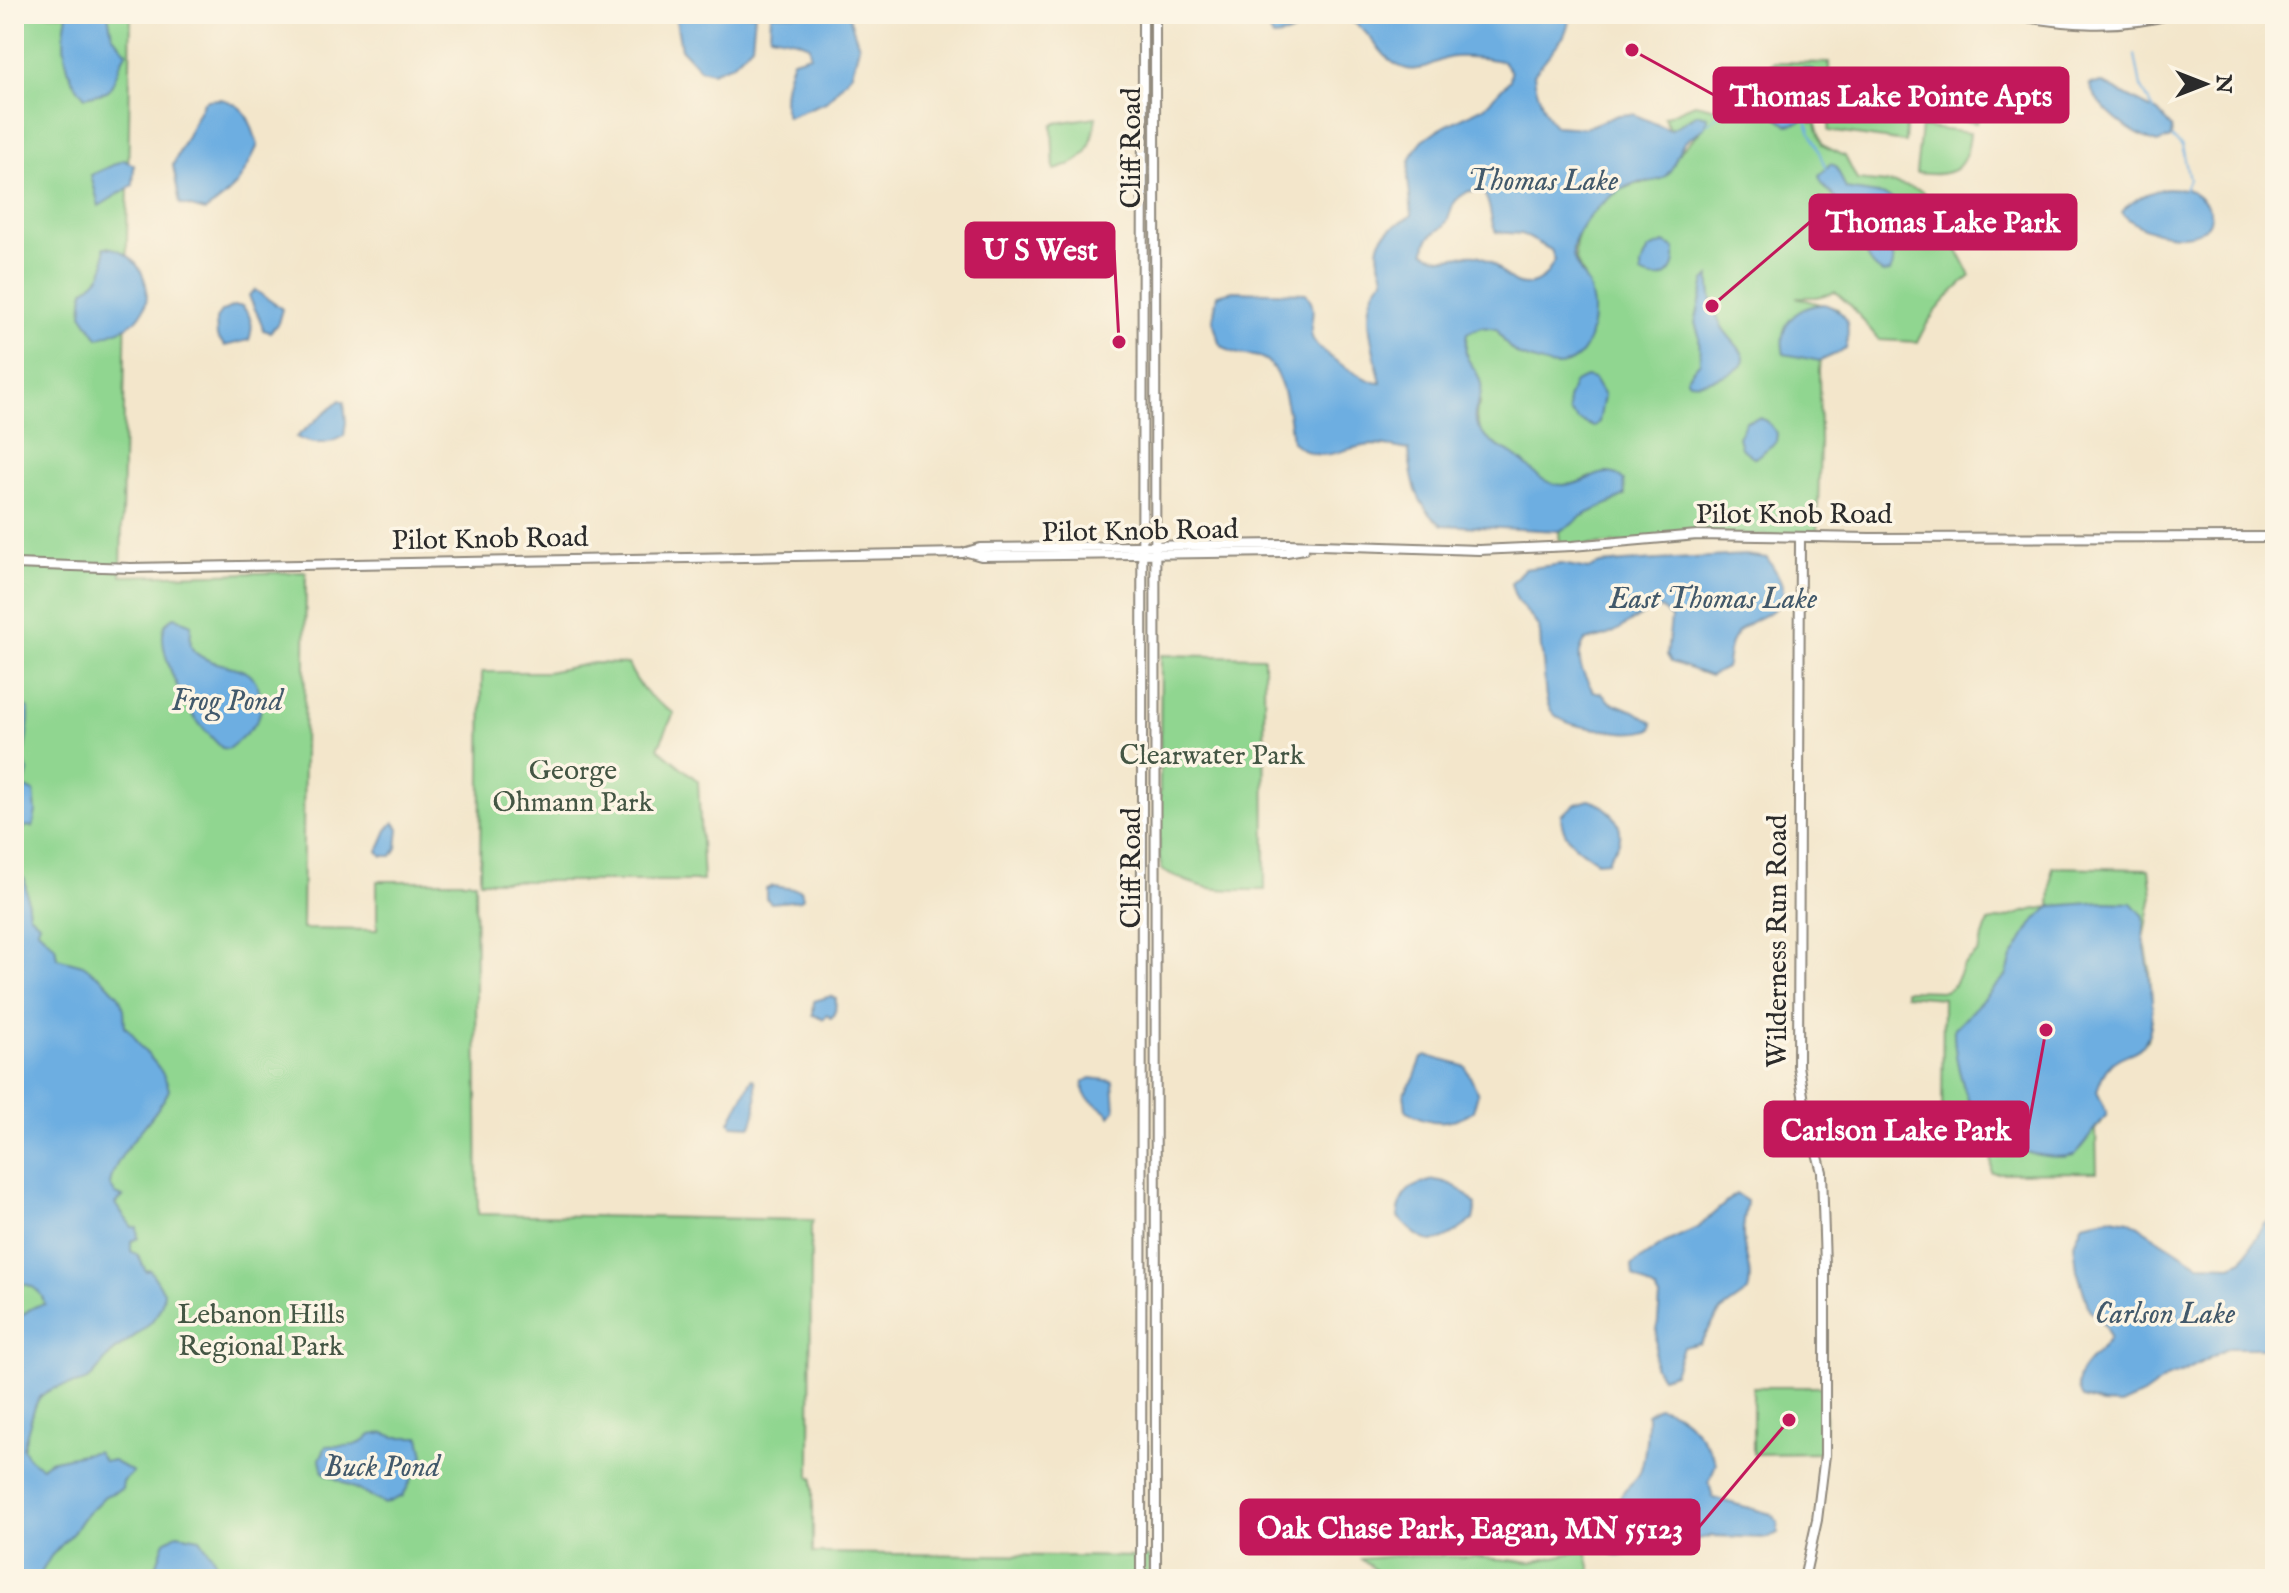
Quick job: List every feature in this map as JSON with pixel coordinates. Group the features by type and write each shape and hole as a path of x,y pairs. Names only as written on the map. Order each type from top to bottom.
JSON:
{"main road":[{"name":"Cliff Road","path":"1141,1579 1143,14"},
{"name":"Cliff Road","path":"1155,14 1156,1579"},
{"path":"2010,14 2099,25 2140,23 2173,14"},
{"name":"Pilot Knob Road","path":"14,564 164,567 967,552 980,548 1287,552 1313,547 1479,550 1697,535 1767,534 1800,537 2275,537"},
{"name":"Wilderness Run Road","path":"1800,537 1798,1066 1822,1172 1825,1266 1825,1455 1817,1520 1804,1579"}],"green space":[{"name":"Lebanon Hills Regional Park","path":"14,14 131,14 121,576 306,572 302,929 377,930 377,881 475,881 478,1214 813,1220 810,1478 813,1478 813,1553 1149,1557 1149,1579 14,1579"},
{"path":"1773,62 1830,63 1823,100 1811,123 1815,120 1822,145 1845,156 1857,180 1897,184 1923,191 1943,221 1971,276 1933,315 1918,342 1879,340 1835,292 1817,297 1796,297 1838,309 1846,349 1820,361 1817,538 1748,535 1560,547 1559,531 1580,517 1625,496 1591,477 1565,485 1544,481 1513,455 1487,440 1477,423 1480,403 1465,357 1467,332 1481,326 1497,329 1512,349 1534,360 1584,275 1577,262 1575,248 1585,222 1619,191 1650,181 1699,133 1692,117 1670,130 1664,117 1695,104 1725,111"},
{"path":"1939,74 1954,74 1973,82 1981,102 1977,123 1933,116"},
{"path":"1880,111 1899,119 1906,126 1905,142 1828,131 1830,115 1855,119 1856,116"},
{"path":"1096,117 1086,153 1074,163 1054,170 1052,126"},
{"path":"1921,127 1970,133 1961,164 1939,174 1916,173"},
{"name":"Clearwater Park","path":"1161,655 1264,657 1265,890 1212,888 1162,870 1159,855"},
{"name":"George Ohmann Park","path":"593,663 628,664 646,693 674,713 658,748 698,781 703,881 480,881 482,672 547,672"},
{"path":"2052,867 2149,869 2152,895 2144,939 2150,969 2152,1019 2147,1040 2139,1049 2117,1057 2106,1067 2099,1081 2097,1092 2107,1114 2096,1130 2097,1172 1992,1173 1991,1136 1977,1117 1942,1119 1943,998 1905,995 1905,990 1945,991 1953,986 1963,966 1978,952 1988,922 2050,907"},
{"path":"1753,1387 1825,1387 1825,1453 1753,1454"},
{"path":"1586,1550 1593,1579 1386,1579 1361,1559 1473,1557 1532,1562"}],"water":[{"path":"67,14 108,14 112,35 127,52 107,92 85,97 72,79 64,47"},
{"path":"681,14 755,14 752,45 733,64 712,72 700,69 681,49 676,20"},
{"path":"771,14 848,14 859,46 852,73 826,102 787,117 784,96 788,74 793,60 810,55 809,45 770,35"},
{"name":"Thomas Lake","path":"1274,14 1572,14 1564,36 1534,74 1541,102 1555,126 1584,128 1618,115 1633,114 1670,130 1698,114 1708,116 1702,129 1682,146 1673,166 1663,178 1633,184 1615,194 1593,212 1579,232 1573,254 1589,288 1593,319 1588,341 1576,359 1562,366 1546,364 1517,354 1505,343 1497,329 1481,327 1467,333 1467,358 1481,384 1475,420 1484,436 1548,482 1575,484 1610,473 1624,480 1625,496 1580,517 1559,531 1442,525 1433,518 1416,492 1409,450 1370,445 1320,455 1292,442 1284,394 1274,370 1259,357 1234,353 1219,343 1213,320 1217,295 1233,291 1306,293 1313,311 1311,331 1315,343 1354,372 1381,383 1369,314 1376,289 1384,279 1378,250 1380,242 1387,231 1412,215 1408,179 1410,161 1423,140 1484,107 1510,80 1511,72 1503,61 1466,57 1448,58 1418,69 1407,69 1387,57 1355,23 1343,18 1319,17 1282,36 1273,37 1269,29","holes":["1469,191 1483,192 1496,232 1522,234 1551,250 1555,260 1540,280 1518,284 1480,256 1441,258 1425,252 1427,240 1447,221 1455,201"]},
{"path":"1803,68 1814,70 1817,89 1815,106 1806,119 1787,125 1773,110 1771,90"},
{"path":"2102,83 2158,112 2172,128 2171,138 2157,143 2117,120 2100,104 2089,84"},
{"path":"221,99 242,110 258,145 238,183 205,211 180,204 173,165 203,103"},
{"path":"124,160 134,165 133,185 99,206 91,175"},
{"path":"1830,164 1836,166 1846,189 1886,196 1902,206 1907,214 1909,224 1894,232 1892,238 1893,265 1890,272 1883,273 1873,265 1856,228 1822,184 1819,176"},
{"path":"2167,188 2186,189 2204,201 2210,213 2208,225 2193,233 2171,235 2137,225 2122,212 2142,196"},
{"path":"1664,243 1674,248 1672,269 1656,278 1641,274 1641,266 1649,249"},
{"path":"104,247 126,254 135,263 146,284 147,296 134,322 98,338 82,314 84,290 96,281 104,267"},
{"path":"1710,276 1716,314 1742,352 1743,364 1725,375 1703,382 1689,382 1686,378 1700,362 1699,335 1695,323 1705,281"},
{"path":"255,290 282,309 278,323 270,332 263,330 249,295"},
{"path":"1824,304 1839,311 1846,320 1846,349 1820,361 1784,354 1783,334 1790,319 1805,309"},
{"path":"233,306 242,306 248,314 251,335 249,340 225,346 217,337 216,319 221,312"},
{"path":"1586,377 1594,379 1604,396 1599,422 1594,427 1569,412 1568,399 1575,382"},
{"path":"340,400 344,402 344,436 320,443 296,437"},
{"path":"1760,418 1777,433 1776,442 1755,458 1741,448 1738,437 1746,421"},
{"name":"East Thomas Lake","path":"1745,555 1767,558 1780,579 1783,593 1780,603 1772,611 1739,631 1731,643 1726,668 1710,676 1671,662 1667,655 1671,618 1661,608 1645,613 1613,633 1585,641 1581,647 1581,666 1593,691 1653,723 1652,729 1629,733 1591,728 1560,719 1552,711 1545,691 1539,629 1520,604 1511,583 1524,569 1562,564 1588,569 1600,564"},
{"name":"Frog Pond","path":"175,617 191,624 191,643 196,653 248,673 258,688 261,701 258,719 228,749 222,748 195,718 174,678 163,633 166,623"},
{"path":"14,685 18,689 20,705 28,708 24,756 28,771 24,787 34,792 36,811 33,827 26,826 20,834 19,850 14,856"},
{"path":"1589,800 1608,810 1620,829 1618,844 1608,861 1598,862 1578,848 1564,831 1561,815 1576,804"},
{"path":"394,822 399,828 397,848 392,856 382,856 378,851"},
{"path":"14,866 25,880 29,914 39,923 37,929 55,946 57,958 83,965 119,996 124,1009 125,1027 161,1071 169,1090 119,1161 110,1185 116,1194 123,1197 115,1204 132,1227 137,1227 138,1238 131,1241 131,1251 138,1255 146,1271 150,1270 164,1292 158,1313 144,1329 109,1356 92,1377 55,1388 38,1400 23,1448 29,1459 42,1467 49,1461 97,1451 104,1461 113,1461 133,1472 123,1482 122,1489 105,1496 51,1556 41,1573 44,1579 30,1579 19,1573 14,1576 14,1327 27,1311 45,1304 34,1288 14,1282"},
{"path":"773,886 801,890 803,897 801,900 771,903 766,898 766,889"},
{"path":"2132,903 2144,916 2152,1005 2150,1030 2141,1047 2114,1061 2102,1077 2097,1092 2107,1114 2076,1154 2049,1156 2016,1149 1998,1140 1980,1124 1959,1069 1954,1029 2006,976 2012,958 2033,922 2052,906"},
{"path":"831,996 836,999 835,1014 831,1018 827,1015 824,1019 813,1015 814,1001"},
{"path":"1427,1056 1465,1066 1478,1093 1473,1111 1458,1119 1432,1121 1406,1110 1404,1093 1414,1079 1422,1058"},
{"path":"1091,1078 1113,1081 1115,1110 1110,1116 1085,1095 1084,1082"},
{"path":"752,1079 755,1080 756,1097 751,1126 733,1125 730,1122"},
{"path":"1434,1180 1458,1188 1476,1205 1473,1220 1451,1235 1434,1241 1418,1236 1398,1217 1404,1195"},
{"path":"1736,1194 1747,1201 1743,1242 1750,1276 1748,1292 1721,1311 1700,1343 1683,1347 1674,1373 1662,1377 1654,1366 1660,1298 1656,1291 1633,1276 1632,1265 1664,1243 1697,1228"},
{"name":"Carlson Lake","path":"2112,1217 2129,1220 2198,1264 2231,1265 2243,1260 2264,1224 2275,1218 2275,1348 2228,1348 2168,1377 2143,1395 2121,1405 2082,1398 2078,1388 2081,1372 2110,1337 2089,1309 2077,1270 2074,1243 2083,1223"},
{"path":"1658,1407 1685,1420 1707,1445 1716,1463 1709,1483 1713,1498 1771,1514 1778,1522 1778,1533 1768,1538 1712,1536 1618,1556 1609,1552 1606,1537 1609,1521 1623,1492 1640,1472 1645,1451 1647,1414"},
{"name":"Buck Pond","path":"384,1433 396,1437 420,1437 424,1455 403,1496 385,1504 323,1472 320,1459 326,1446 356,1445 371,1435"},
{"path":"177,1534 200,1538 215,1560 217,1579 152,1579 165,1541"}],"waterway":[{"path":"2135,55 2141,87 2154,110"},
{"path":"1708,123 1722,112 1774,109"},
{"path":"1804,116 1826,169"},
{"path":"2172,138 2182,146 2189,179 2185,189"}],"place":[{"name":"Thomas Lake Pointe Apts","path":"1632,50"},
{"name":"Thomas Lake Park","path":"1712,306"},
{"name":"U S West","path":"1119,342"},
{"name":"Carlson Lake Park","path":"2046,1030"},
{"name":"Oak Chase Park, Eagan, MN 55123","path":"1789,1420"}]}
